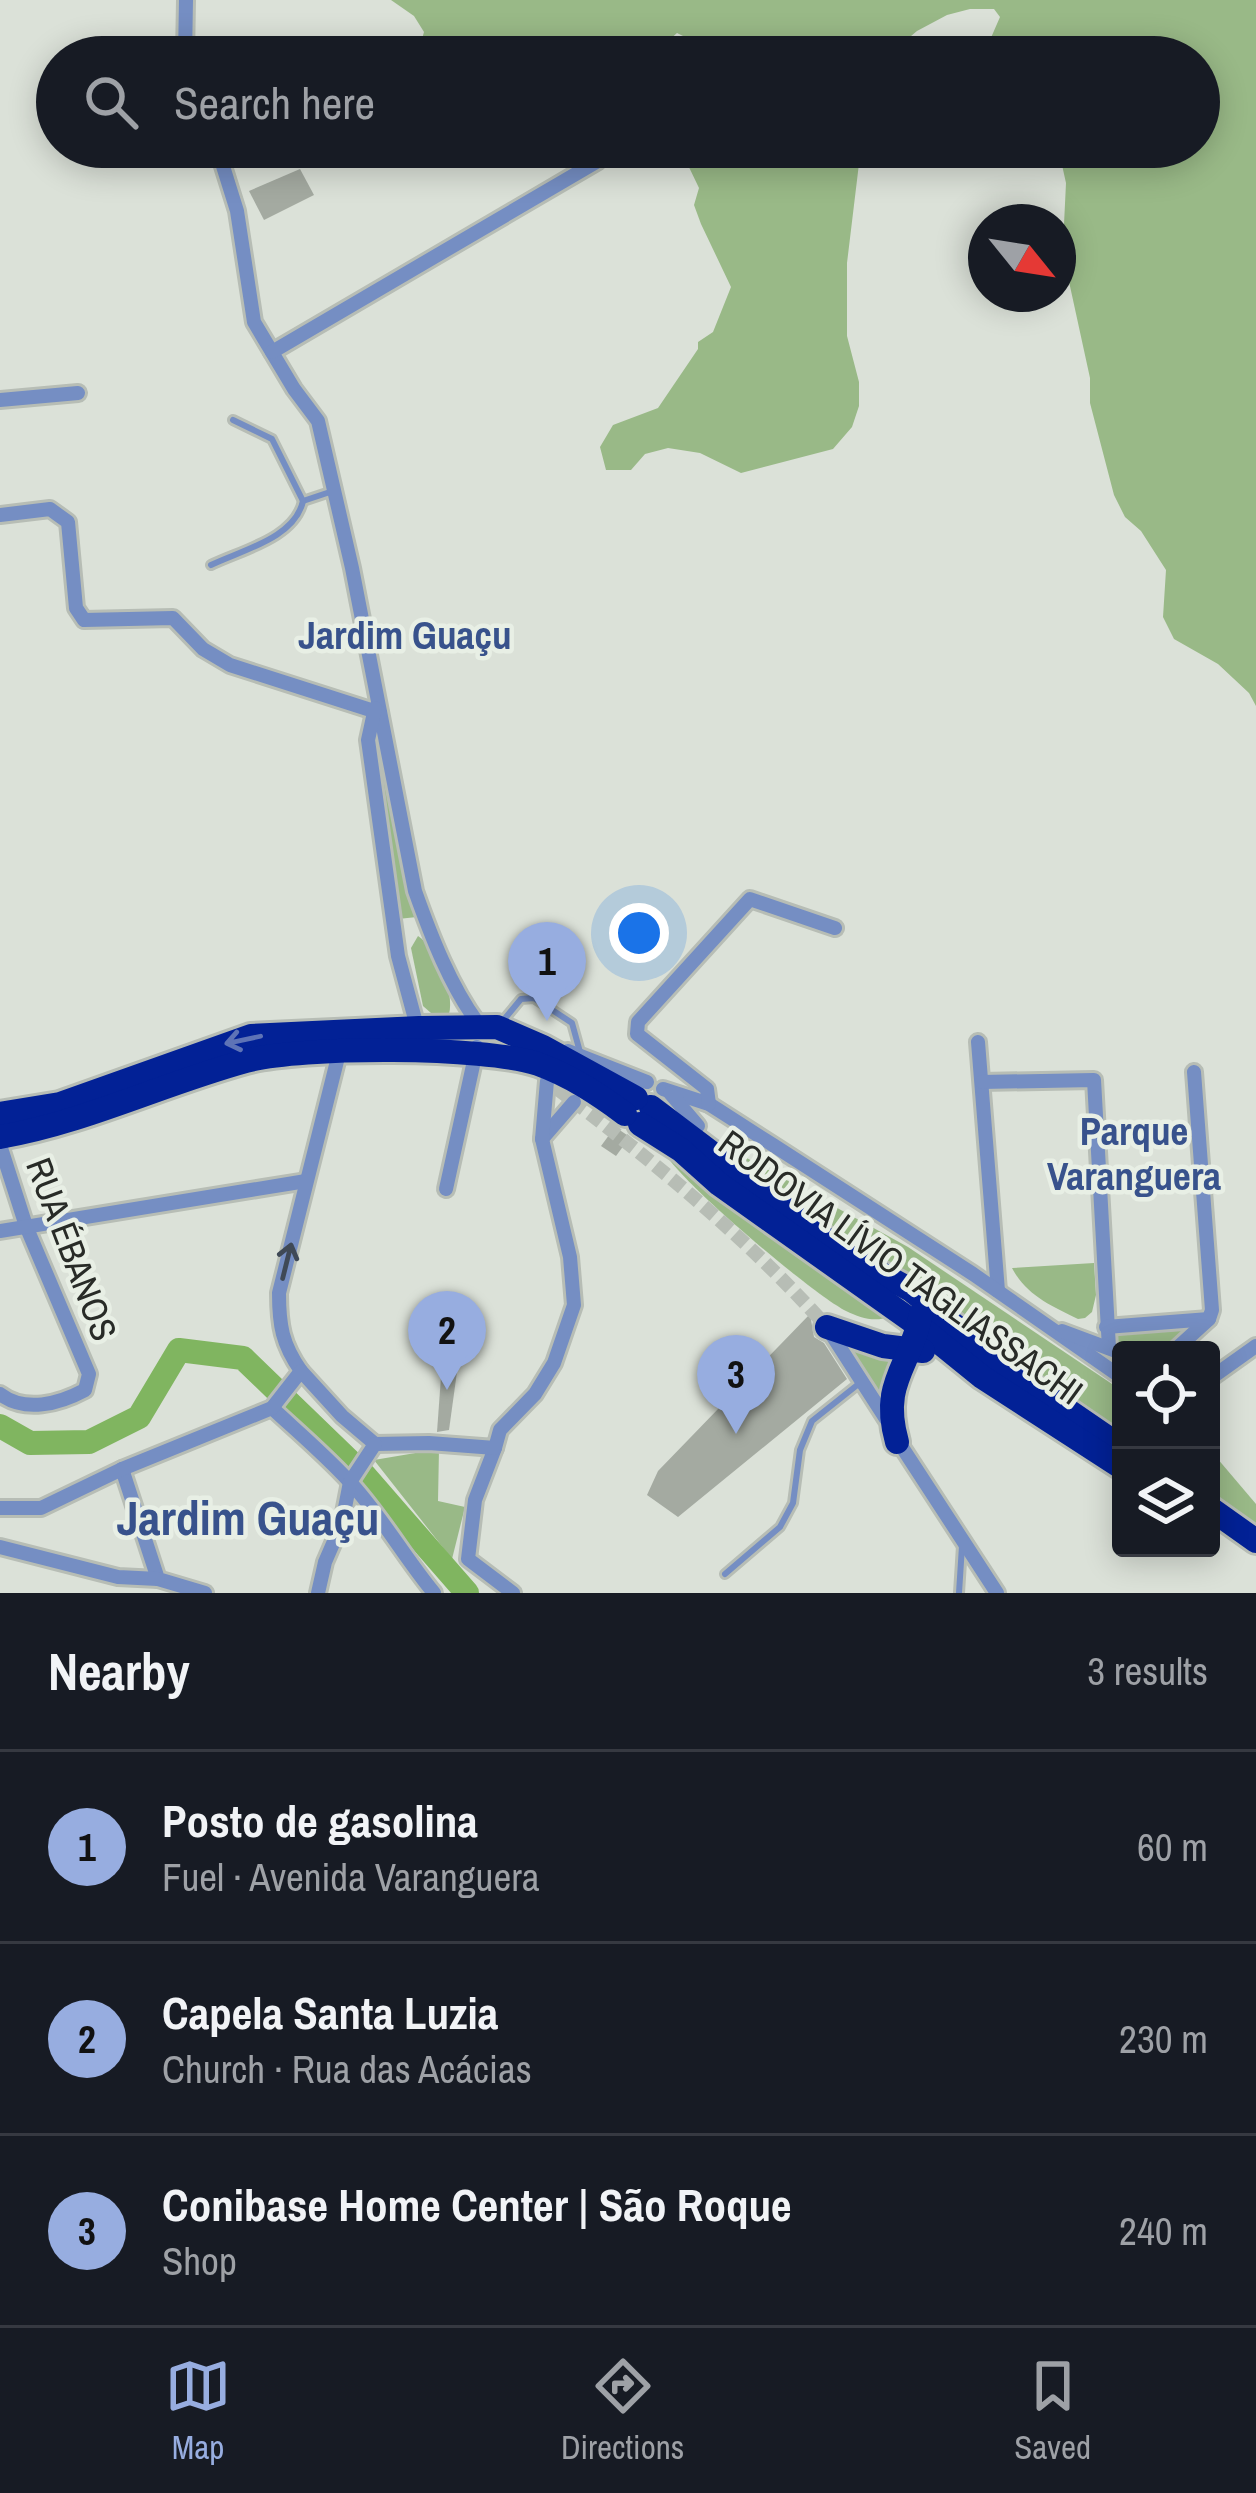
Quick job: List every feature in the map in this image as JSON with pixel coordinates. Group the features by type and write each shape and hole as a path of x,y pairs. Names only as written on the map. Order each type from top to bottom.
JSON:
{"highway":[{"path":"0,1141 69,1123 244,1061 270,1055 339,1053 489,1027 543,1047 647,1101"},
{"path":"0,1114 60,1104 251,1036 419,1040 536,1063 590,1088 647,1101"},
{"name":"RODOVIA LÍVIO TAGLIASSACHI","path":"647,1101 848,1256 911,1290 1016,1375 1112,1441"},
{"name":"RODOVIA LÍVIO TAGLIASSACHI","path":"647,1101 916,1338 958,1358 1112,1461"},
{"path":"898,1442 889,1402 916,1338 920,1304 911,1290"},
{"path":"827,1327 884,1346 916,1338"},
{"path":"1220,1516 1256,1541"},
{"path":"1220,1532 1256,1556"}],"street":[{"path":"185,36 186,0"},
{"path":"223,168 237,212 254,322 318,421 415,891 470,1012 489,1027 476,1054 446,1189"},
{"path":"272,352 586,168"},
{"path":"0,400 78,393"},
{"path":"0,515 50,509 68,522 76,608 84,620 173,618 203,649 230,665 377,708"},
{"path":"377,708 368,740 393,923 419,1040"},
{"path":"694,1133 709,1104 707,1089 638,1034 638,1022 750,899 835,928"},
{"path":"393,923 427,923"},
{"path":"978,1042 998,1292"},
{"path":"543,1047 581,1055 647,1101 709,1104 1112,1370"},
{"path":"339,1053 279,1293 279,1325 286,1349 342,1416 375,1444 495,1448"},
{"path":"1185,1341 1209,1319 1212,1310 1194,1072"},
{"path":"982,1082 1094,1080 1106,1328 1112,1343"},
{"path":"513,1593 468,1559 476,1500 500,1430 535,1394 554,1364 574,1305 570,1257 542,1139 547,1082"},
{"path":"542,1139 574,1102"},
{"name":"RUA ÉBANOS","path":"0,1141 26,1226 89,1374 85,1390 65,1400 27,1406 0,1394"},
{"path":"0,1231 306,1181"},
{"path":"1106,1328 1209,1319"},
{"path":"1040,1322 1112,1349"},
{"path":"827,1327 998,1593"},
{"path":"1220,1372 1256,1346"},
{"path":"0,1508 41,1508 281,1398 301,1371"},
{"path":"281,1398 356,1472 434,1593"},
{"path":"318,1593 356,1472 375,1444"},
{"path":"122,1469 158,1580"},
{"path":"0,1547 205,1593"}],"lane":[{"path":"211,565 288,529 303,501 272,439 233,420"},
{"path":"303,501 333,491"},
{"path":"489,1027 521,999 534,998 572,1023 581,1055"},
{"path":"725,1574 780,1527 793,1503 800,1450 812,1421 860,1382"},
{"path":"959,1593 962,1542"}],"green space":[{"path":"391,0 1256,0 1256,706 1218,664 1174,639 1163,617 1166,570 1114,495 1090,403 1090,378 1076,312 1076,204 1065,204 1063,168 1220,168 1220,36 992,36 1000,17 994,9 947,15 911,36 423,36 414,16"},
{"path":"689,168 858,168 847,263 847,336 859,382 859,406 852,427 833,449 741,473 700,453 668,448 645,454 631,470 606,470 600,447 613,425 658,408 698,349 698,342 713,332 731,287 694,205 699,188"},
{"path":"378,740 417,917 398,919 374,744"},
{"path":"418,936 443,971 449,1014 431,1013 423,1006 411,948"},
{"path":"703,1134 908,1247 1112,1384 1112,1431 706,1147"},
{"path":"663,1150 891,1316 863,1318 830,1301 718,1209"},
{"path":"1094,1263 1092,1312 1078,1319 1032,1293 1012,1268"},
{"path":"1201,1324 1179,1341 1112,1341 1112,1330"},
{"path":"844,1340 898,1356 883,1402"},
{"path":"439,1449 438,1501 465,1507 452,1559 374,1460"},
{"path":"1220,1462 1256,1504 1256,1529 1220,1505"}],"building":[{"path":"300,169 314,195 264,220 249,191"},
{"path":"615,1127 630,1137 616,1156 601,1146"},
{"path":"810,1314 814,1337 824,1343 847,1379 678,1517 647,1495 658,1471"},
{"path":"443,1349 460,1350 449,1430 437,1432"}],"waterway":[{"path":"0,1426 30,1443 89,1442 139,1417 179,1350 243,1358 365,1476 467,1593"}],"tunnel":[{"path":"542,1073 729,1229 827,1327"}],"place":[{"name":"Posto de gasolina","path":"547,1021"},
{"name":"Capela Santa Luzia","path":"447,1390"},
{"name":"Conibase Home Center | São Roque","path":"736,1434"}],"district":[{"name":"Jardim Guaçu","path":"405,635"},
{"name":"Parque Varanguera","path":"1134,1154"},
{"name":"Jardim Guaçu","path":"248,1517"}]}
